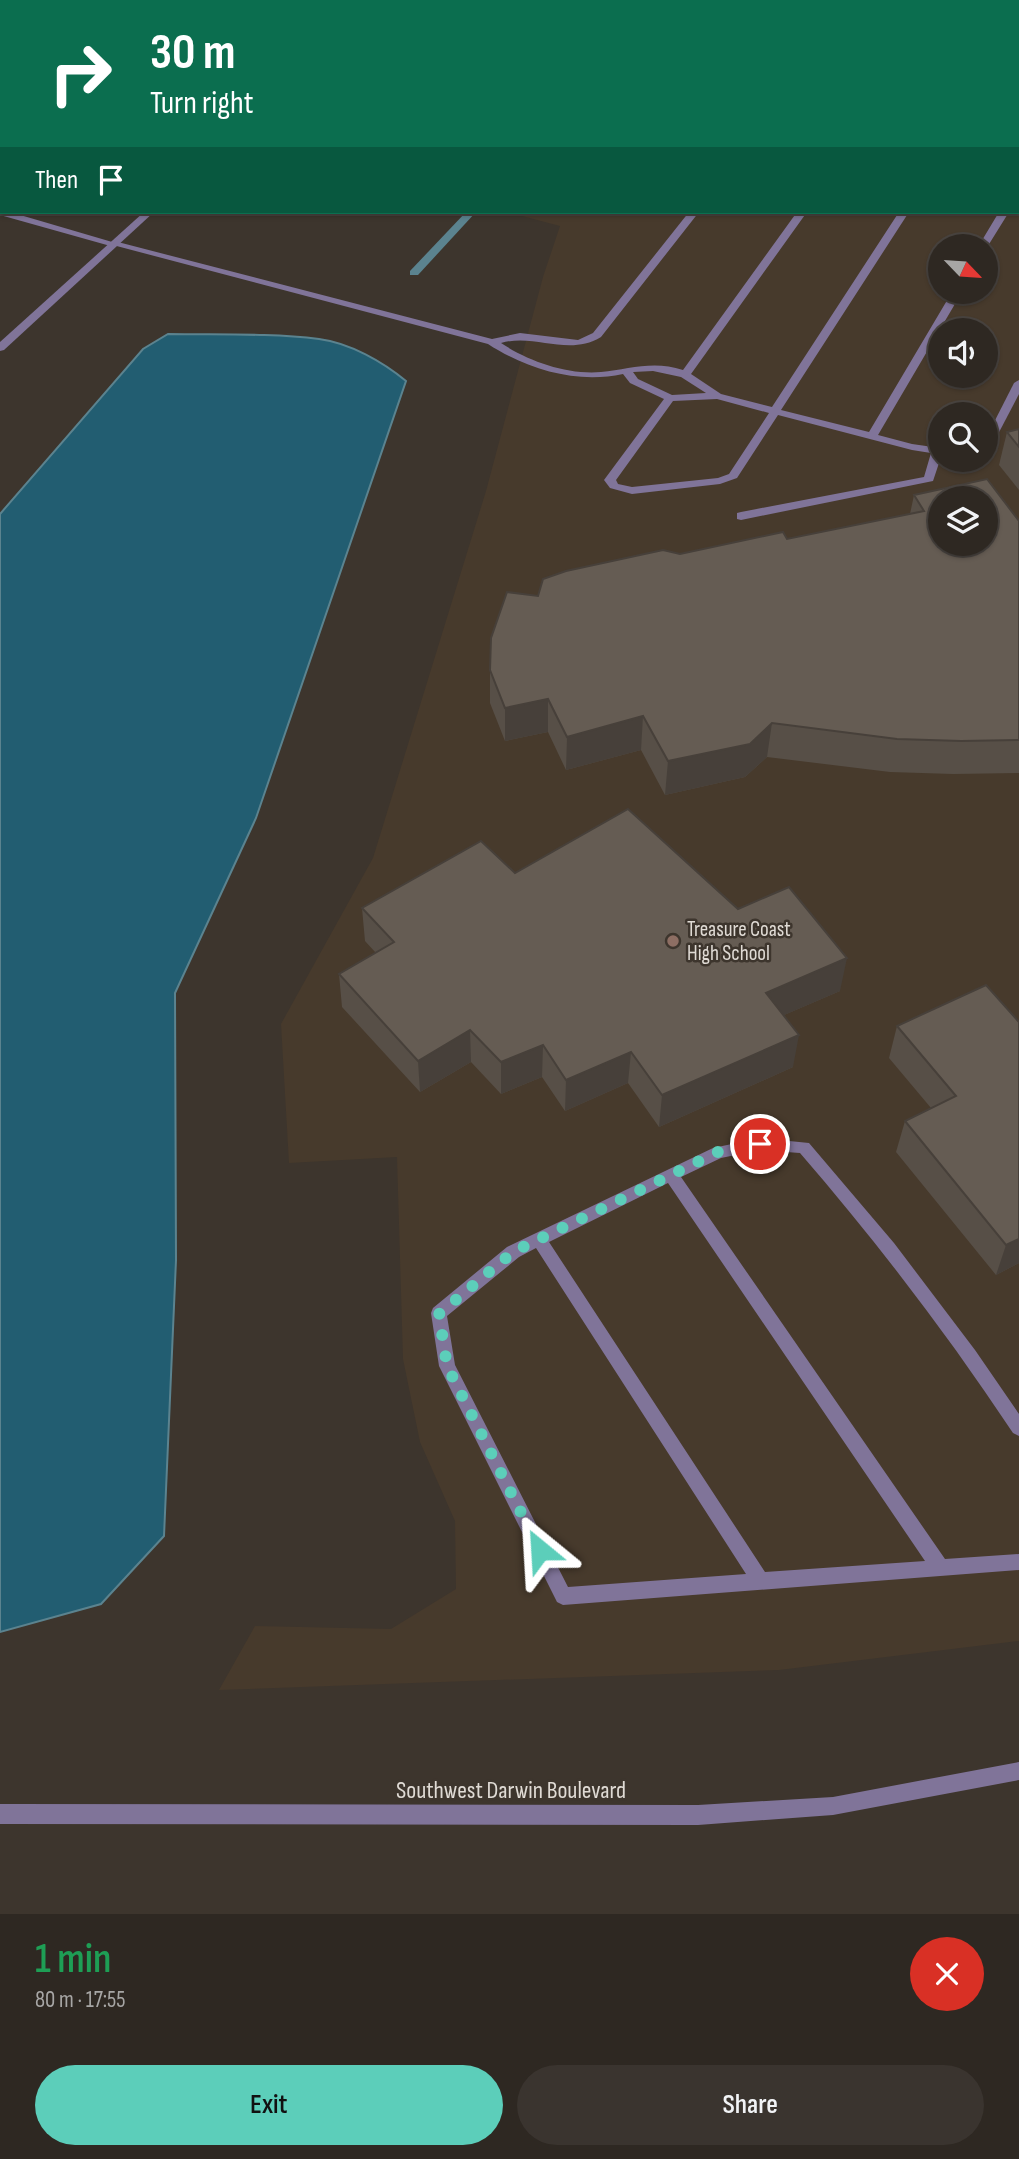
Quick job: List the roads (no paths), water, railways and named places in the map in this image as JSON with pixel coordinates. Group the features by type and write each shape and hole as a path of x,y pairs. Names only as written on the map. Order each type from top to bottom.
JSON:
{"street":[{"path":"7,214 492,342 509,355 578,374 603,374 644,367 686,373 717,396"},
{"path":"0,348 147,214"},
{"path":"492,342 520,335 575,345 588,342 597,335 692,214"},
{"path":"686,373 801,214"},
{"path":"670,398 610,480 614,486 632,491 720,481 733,476 903,214"},
{"path":"991,234 1003,214"},
{"path":"872,436 950,304"},
{"path":"626,370 634,381 670,398 717,396 928,449"},
{"path":"998,421 1019,383"},
{"path":"998,437 1010,434"},
{"path":"741,516 929,479 931,472"},
{"path":"1019,1428 982,1371 836,1182 804,1147 760,1144 718,1152 513,1252 439,1314 447,1366 563,1595 1019,1562"},
{"path":"671,1175 941,1569"},
{"path":"539,1240 761,1582"},
{"name":"Southwest Darwin Boulevard","path":"0,1814 698,1815 833,1806 1019,1771"}],"water":[{"path":"168,334 282,336 331,341 365,354 406,381 256,818 175,993 176,1260 164,1536 101,1604 0,1632 0,514 143,349"}],"waterway":[{"path":"414,273 469,214"}],"place":[{"name":"Treasure Coast High School","path":"673,941"}]}
